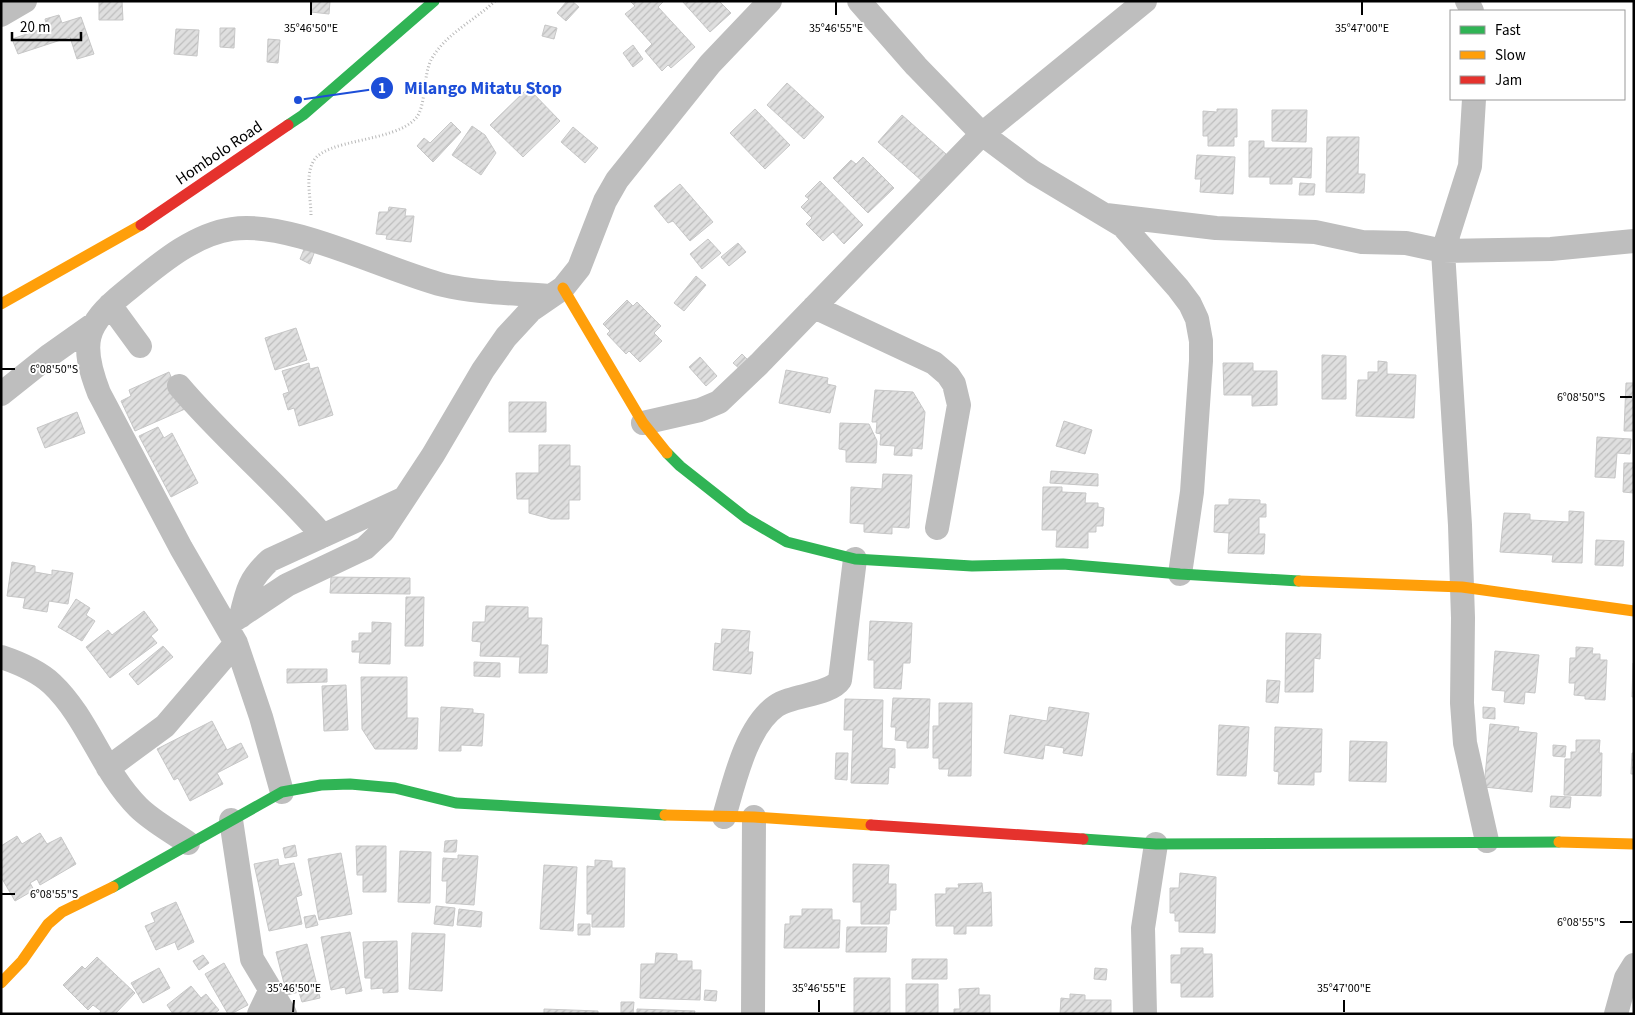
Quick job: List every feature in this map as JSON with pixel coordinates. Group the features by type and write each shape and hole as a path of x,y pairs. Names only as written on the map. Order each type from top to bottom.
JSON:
{"street":[{"path":"1,15 25,1"},
{"name":"Hombolo Road","path":"1,304 126,235 303,115 434,1"},
{"path":"108,768 165,726 234,628 287,585 365,548 383,531 433,455 483,370 506,337 531,310 556,292 579,268 605,201 617,180 710,64 770,1"},
{"path":"859,1 916,66 982,134 1033,172 1122,226 1190,304 1200,334 1201,361 1192,492 1180,574"},
{"path":"643,423 700,410 719,402 982,134 1145,1"},
{"path":"1474,100 1470,166 1443,251 1448,298 1462,587 1462,703 1465,744 1487,841"},
{"path":"1105,215 1216,228 1315,232 1362,242 1406,243 1443,251 1551,250 1634,241"},
{"path":"1,394 50,355 92,326 110,305 168,259 198,239 232,229 270,229 444,285 556,292"},
{"path":"556,292 643,423 680,466 746,518 787,542 854,559 972,566 1063,564 1180,574 1462,587 1634,611"},
{"path":"110,305 140,346"},
{"path":"814,307 934,363 948,375 954,384 959,405 937,528"},
{"path":"92,326 88,350 90,370 99,393 181,548 234,628 282,792"},
{"path":"178,386 202,413 293,502 323,536"},
{"path":"234,628 247,588 261,568 270,560 404,498"},
{"path":"724,817 738,769 755,732 765,716 777,705 832,687 840,680 854,559"},
{"path":"1,657 31,669 52,683 72,709 108,768 138,807 188,842"},
{"path":"1,983 22,961 54,916 94,898 188,842 282,792 321,785 350,784 395,788 456,803 754,817 1156,844 1487,841 1634,844"},
{"path":"753,1014 754,817"},
{"path":"232,820 248,942 252,959 285,1014"},
{"path":"1145,1014 1143,928 1156,844"},
{"path":"1616,1014 1626,978 1634,965"},
{"path":"259,1014 270,991"}],"path":[{"path":"310,241 310,172 313,162 318,156 332,148 383,136 405,127 415,120 420,113 424,79 431,60 442,43 495,1"}],"building":[{"path":"99,1 122,1 123,20 99,20"},
{"path":"312,1 330,1 329,14 311,12"},
{"path":"567,1 572,1 579,7 566,21 557,13"},
{"path":"630,1 664,1 658,7 695,47 671,68 668,65 662,71 645,51 652,44 625,14 635,6"},
{"path":"682,1 719,1 731,13 710,32"},
{"path":"59,15 62,23 81,17 94,54 77,59 70,37 18,54 12,39 47,27 45,19"},
{"path":"545,25 557,28 554,39 542,36"},
{"path":"220,28 235,28 234,48 220,47"},
{"path":"176,29 199,30 197,56 174,54"},
{"path":"268,39 280,40 278,63 267,62"},
{"path":"633,45 643,59 633,67 623,53"},
{"path":"787,83 824,117 804,139 767,105"},
{"path":"528,88 560,121 523,157 490,125"},
{"path":"755,109 790,145 765,169 730,133"},
{"path":"1217,109 1237,109 1237,137 1234,137 1234,146 1208,146 1208,136 1203,136 1203,111 1217,112"},
{"path":"1272,110 1307,110 1306,142 1272,141"},
{"path":"902,115 946,154 922,181 878,142"},
{"path":"451,122 461,132 433,162 417,146 424,138 430,143"},
{"path":"472,126 485,135 496,153 481,175 452,155"},
{"path":"573,127 598,148 585,163 561,142"},
{"path":"1327,137 1359,137 1358,174 1365,174 1364,193 1326,192"},
{"path":"1249,141 1264,141 1264,148 1312,148 1311,178 1292,177 1292,184 1270,184 1270,177 1249,177"},
{"path":"1197,155 1235,157 1233,194 1200,192 1201,179 1195,179"},
{"path":"863,157 894,188 868,213 833,178 851,160 856,164"},
{"path":"820,181 863,225 844,244 833,232 823,241 806,224 812,218 801,207 809,199 805,196"},
{"path":"1300,183 1315,184 1314,195 1299,195"},
{"path":"680,184 713,222 690,241 673,221 668,223 654,206"},
{"path":"389,207 406,209 405,216 414,216 411,242 386,239 387,235 376,234 379,212 388,212"},
{"path":"708,239 721,253 702,269 690,254"},
{"path":"738,243 746,252 729,266 721,257"},
{"path":"306,244 316,248 310,264 300,259"},
{"path":"696,276 706,285 684,311 674,303"},
{"path":"627,300 633,306 637,302 661,326 654,333 662,341 640,362 629,351 626,354 607,334 610,331 603,324"},
{"path":"296,328 307,360 275,370 265,338"},
{"path":"742,354 750,362 741,370 733,363"},
{"path":"1322,355 1346,356 1346,399 1322,399"},
{"path":"700,357 717,376 706,386 689,367"},
{"path":"1378,361 1387,362 1387,374 1416,375 1414,418 1356,416 1358,380 1368,380 1368,372 1378,372"},
{"path":"309,363 310,369 318,367 333,415 299,426 294,408 288,410 283,394 289,392 282,371"},
{"path":"1223,363 1253,363 1253,371 1277,371 1277,405 1252,406 1252,395 1224,395"},
{"path":"786,370 828,378 827,384 836,386 830,413 779,403"},
{"path":"169,372 185,409 135,431 121,401 131,396 129,390"},
{"path":"1626,383 1634,383 1634,431 1624,431"},
{"path":"875,390 913,392 925,412 922,449 912,448 912,456 894,455 895,446 880,445 881,434 876,433 877,422 872,422"},
{"path":"509,402 546,402 546,432 509,432"},
{"path":"77,412 85,433 45,448 37,428"},
{"path":"1064,421 1092,430 1085,454 1056,446"},
{"path":"840,423 869,424 877,441 876,463 846,462 846,450 839,449"},
{"path":"158,427 164,438 172,433 198,483 171,497 139,436"},
{"path":"1597,437 1631,439 1630,454 1617,453 1615,478 1595,477"},
{"path":"539,445 570,445 570,466 580,466 580,500 569,500 569,519 551,519 529,513 529,499 517,499 516,473 539,473"},
{"path":"1624,463 1634,463 1634,493 1623,492"},
{"path":"1051,471 1098,474 1098,486 1050,483"},
{"path":"883,474 912,475 909,528 892,527 892,534 864,532 864,524 850,523 851,487 882,489"},
{"path":"1043,487 1062,487 1062,492 1086,493 1085,503 1098,503 1098,507 1104,508 1103,526 1096,526 1096,532 1088,532 1088,548 1056,547 1057,530 1042,530"},
{"path":"1229,499 1260,500 1260,504 1266,504 1266,517 1259,517 1259,534 1265,534 1264,554 1228,553 1229,533 1214,532 1215,505 1229,505"},
{"path":"1569,511 1584,512 1582,563 1552,562 1553,555 1500,552 1504,513 1530,514 1530,520 1569,522"},
{"path":"1596,540 1624,541 1623,566 1595,565"},
{"path":"12,562 35,566 35,572 52,575 52,570 73,573 68,604 49,601 47,612 23,608 25,598 7,596"},
{"path":"331,577 410,578 410,594 330,593"},
{"path":"406,597 424,597 423,646 405,646"},
{"path":"76,599 90,608 86,615 95,621 82,641 58,627"},
{"path":"486,606 528,607 528,618 542,618 541,645 548,645 547,673 519,673 520,657 480,656 481,642 472,641 473,622 485,622"},
{"path":"144,611 158,630 151,636 157,643 110,678 86,647 108,630 112,635"},
{"path":"870,621 912,623 910,663 903,663 901,689 874,688 874,660 868,660"},
{"path":"372,622 391,623 390,664 359,663 360,652 352,652 352,641 359,641 359,633 372,633"},
{"path":"722,629 750,631 748,652 753,652 751,674 713,670 715,643 721,644"},
{"path":"1286,633 1321,634 1320,659 1314,658 1313,692 1285,692"},
{"path":"163,646 173,657 138,685 129,674"},
{"path":"1576,647 1593,648 1592,654 1600,654 1600,660 1607,660 1605,700 1585,699 1585,696 1574,695 1575,683 1569,683 1570,658 1576,658"},
{"path":"1495,651 1539,655 1535,693 1525,692 1524,704 1504,702 1505,691 1492,690"},
{"path":"474,662 500,663 500,677 474,676"},
{"path":"1633,663 1634,697 1632,697"},
{"path":"287,669 327,669 327,682 287,683"},
{"path":"361,677 407,677 407,718 418,718 417,749 375,749 362,729"},
{"path":"1267,680 1280,681 1278,703 1266,702"},
{"path":"346,685 348,730 324,731 322,686"},
{"path":"893,698 930,699 928,748 907,748 907,741 895,740 896,727 891,727"},
{"path":"845,699 883,700 882,748 895,749 895,768 889,767 888,784 851,783 853,730 844,730"},
{"path":"939,703 972,703 971,776 948,776 949,769 939,769 939,758 933,758 933,726 939,726"},
{"path":"441,707 473,709 473,713 484,714 482,746 461,745 461,751 439,751"},
{"path":"1049,707 1089,713 1082,756 1063,753 1064,748 1045,745 1043,759 1004,753 1010,715 1047,721"},
{"path":"1483,707 1495,708 1495,719 1483,718"},
{"path":"212,721 227,750 241,743 248,757 217,773 223,784 190,801 178,778 174,780 157,749"},
{"path":"1490,724 1519,727 1518,731 1537,733 1532,792 1484,787"},
{"path":"1219,725 1249,727 1246,776 1217,775"},
{"path":"1275,727 1322,729 1321,772 1314,772 1314,785 1278,784 1279,772 1274,771"},
{"path":"1576,740 1600,740 1599,753 1602,753 1601,796 1564,795 1565,759 1571,759 1571,752 1576,752"},
{"path":"1350,741 1387,742 1386,782 1349,781"},
{"path":"1553,745 1566,746 1565,757 1553,756"},
{"path":"836,753 848,753 847,780 835,779"},
{"path":"1632,753 1634,753 1634,774 1631,774"},
{"path":"1551,796 1571,797 1570,808 1550,807"},
{"path":"40,833 47,844 61,837 76,864 40,885 37,879 30,883 34,890 15,901 1,877 1,846 17,836 22,844"},
{"path":"457,840 456,852 444,852 445,841"},
{"path":"295,845 297,856 285,858 283,848"},
{"path":"356,846 386,846 386,892 363,892 363,875 357,875"},
{"path":"400,851 431,852 430,903 398,902"},
{"path":"341,853 352,914 319,920 308,859"},
{"path":"458,855 478,856 474,905 446,903 447,881 442,881 443,858 458,859"},
{"path":"278,859 279,866 294,863 302,895 296,897 302,924 269,931 254,864"},
{"path":"595,860 612,861 612,868 625,868 624,927 592,927 592,914 587,914 587,866 595,867"},
{"path":"853,864 889,865 888,884 896,884 896,910 890,910 889,924 861,924 861,902 853,902"},
{"path":"544,865 577,867 573,931 540,929"},
{"path":"1180,873 1216,877 1215,933 1179,932 1179,921 1175,921 1175,913 1170,913 1170,888 1179,888"},
{"path":"982,883 983,893 991,892 992,926 966,926 966,934 954,934 954,926 936,926 935,894 946,894 946,888 959,888 958,884"},
{"path":"176,902 194,942 178,950 175,942 156,950 145,926 155,922 151,913"},
{"path":"436,906 455,908 453,926 434,924"},
{"path":"459,909 482,912 481,927 457,925"},
{"path":"802,909 832,909 832,920 840,920 839,948 784,948 785,924 790,924 790,916 802,916"},
{"path":"315,915 318,925 306,928 304,917"},
{"path":"578,924 590,924 590,935 578,935"},
{"path":"847,927 887,927 886,952 846,952"},
{"path":"350,932 362,991 346,994 345,987 331,990 321,937"},
{"path":"412,933 445,934 442,991 409,989"},
{"path":"397,941 398,992 383,993 383,988 371,989 371,978 365,978 363,942"},
{"path":"307,944 320,998 302,1002 299,992 287,995 276,952"},
{"path":"1181,948 1203,948 1203,954 1212,954 1213,997 1181,997 1181,983 1171,983 1171,955 1181,955"},
{"path":"656,953 677,954 677,961 692,961 692,970 701,970 700,1000 640,998 641,964 655,964"},
{"path":"203,955 209,963 199,970 193,961"},
{"path":"97,957 135,993 115,1014 99,1014 101,1011 93,1005 88,1010 63,985 82,966 85,969"},
{"path":"912,959 947,959 947,979 912,979"},
{"path":"224,963 248,1005 231,1014 228,1014 205,974"},
{"path":"159,968 170,988 143,1003 131,983"},
{"path":"1095,968 1107,969 1106,980 1094,979"},
{"path":"854,978 890,978 890,1014 854,1014"},
{"path":"906,984 938,984 938,1014 906,1014"},
{"path":"191,986 201,998 206,994 219,1010 214,1014 173,1014 167,1005"},
{"path":"979,988 979,995 990,995 990,1014 954,1014 954,1009 960,1009 959,989"},
{"path":"705,990 717,991 716,1001 704,1000"},
{"path":"1070,994 1085,995 1085,1000 1111,1000 1111,1014 1060,1014 1061,998 1070,999"},
{"path":"621,1002 634,1002 633,1014 621,1014"},
{"path":"544,1009 598,1011 598,1014 544,1014"},
{"path":"637,1009 695,1011 694,1014 637,1014"}],"traffic: fast":[{"path":"288,125 303,115 434,1"},
{"path":"667,453 680,466 746,518 787,542 855,559 972,566 1063,564 1180,574 1299,581"},
{"path":"113,887 282,792 321,785 350,784 395,788 456,803 665,815"},
{"path":"1083,839 1156,844 1559,842"}],"traffic: slow":[{"path":"1,304 141,225"},
{"path":"563,288 643,423 667,453"},
{"path":"1299,581 1462,587 1634,611"},
{"path":"665,815 754,817 871,825"},
{"path":"1559,842 1634,844"},
{"path":"1,983 22,961 48,924 62,912 113,887"}],"traffic: jam":[{"path":"141,225 288,125"},
{"path":"871,825 1083,839"}],"place":[{"name":"Milango Mitatu Stop","path":"298,100"}]}
